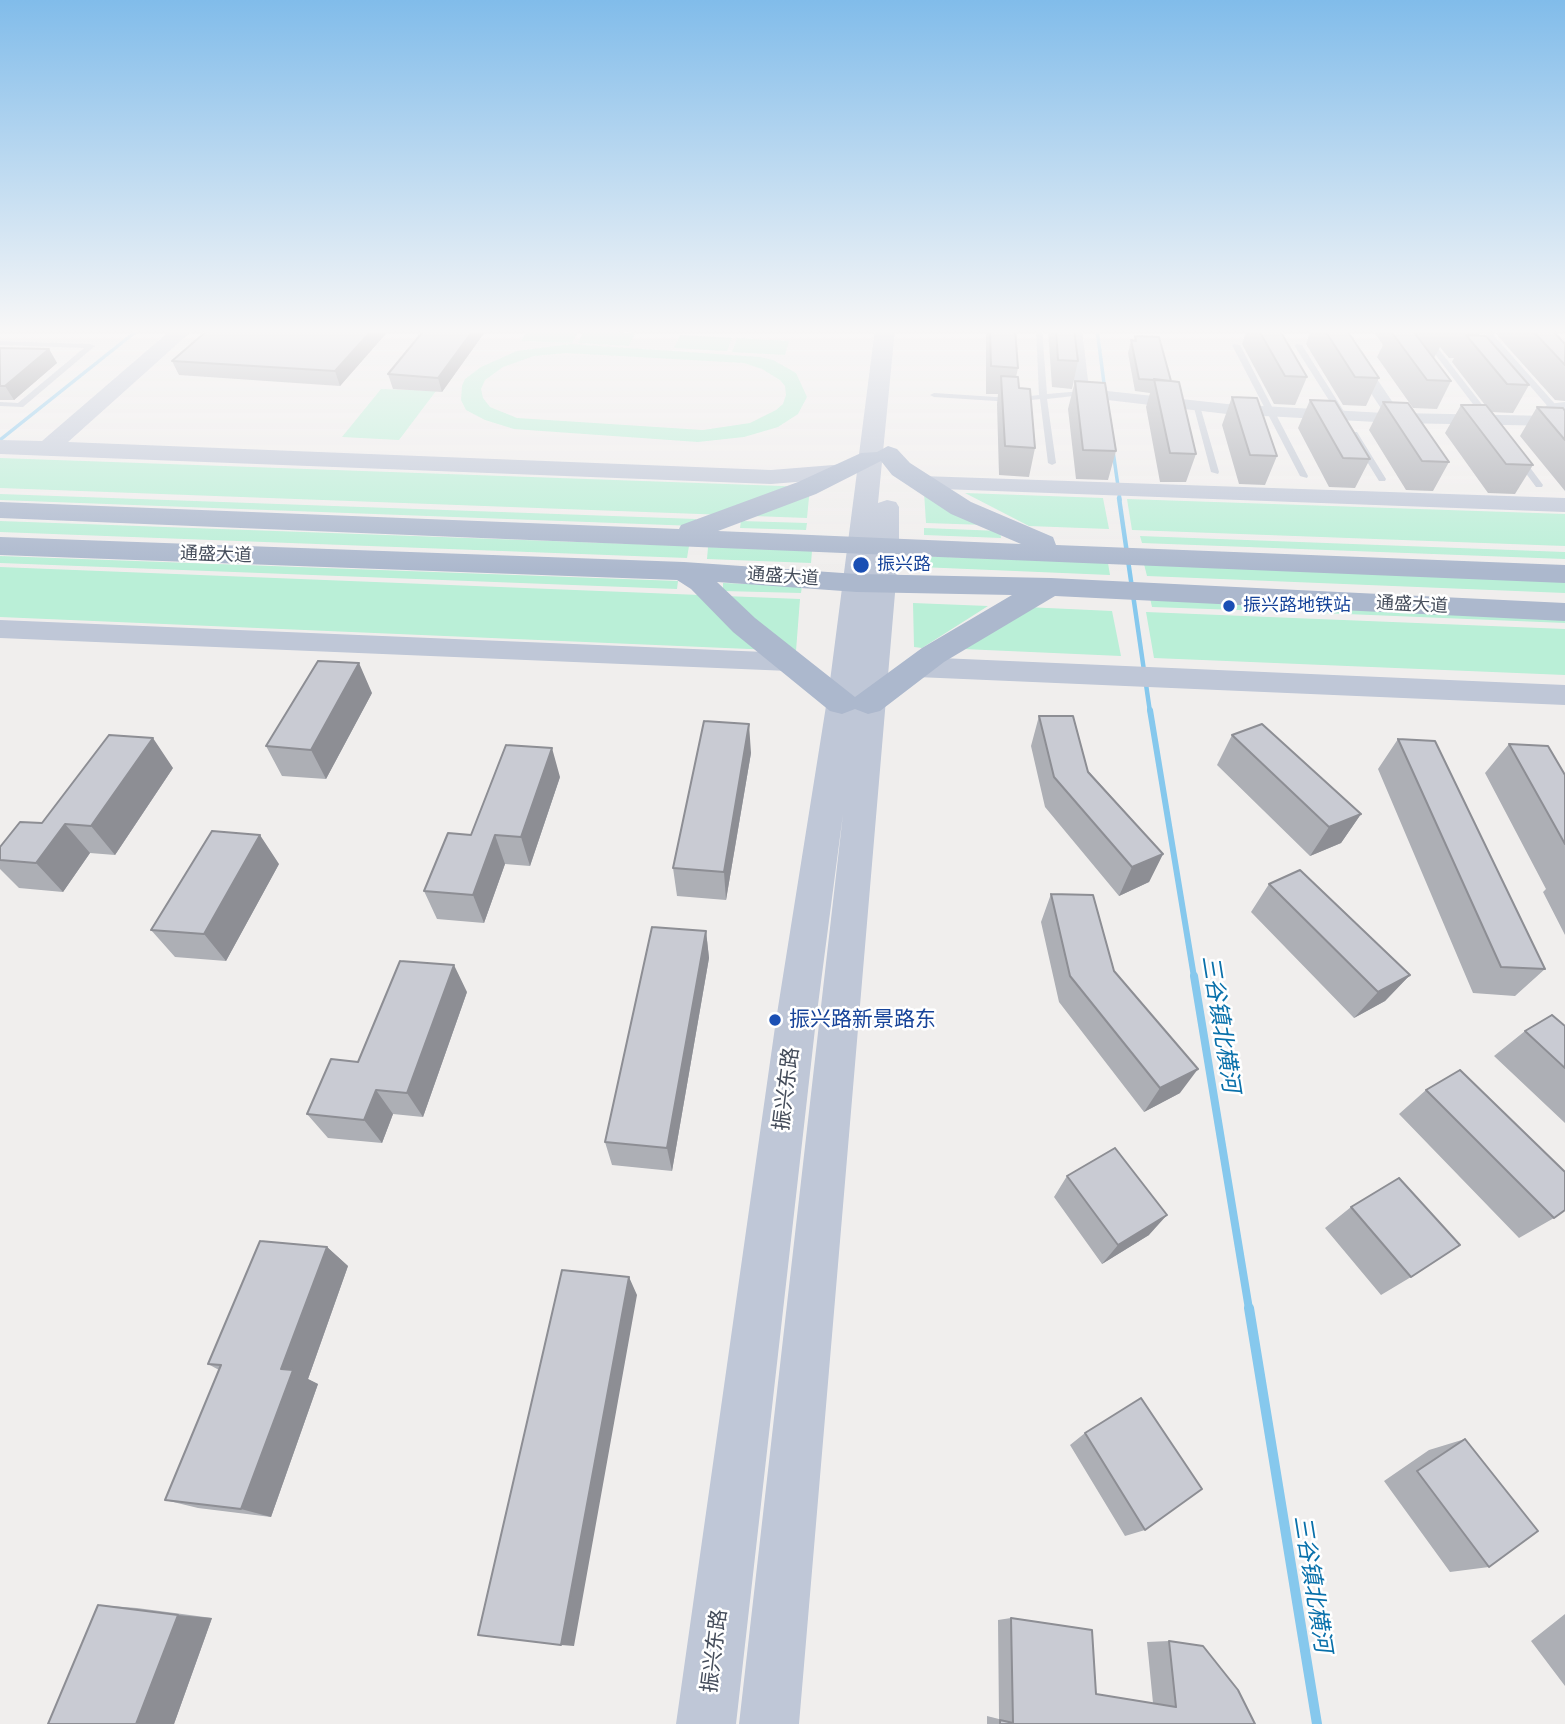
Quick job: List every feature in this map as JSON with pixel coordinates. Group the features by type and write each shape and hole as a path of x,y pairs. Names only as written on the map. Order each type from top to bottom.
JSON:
{"main road":[{"path":"678,537 768,504 879,456 998,526 1074,554"},
{"name":"通盛大道","path":"0,510 678,537 871,565 1051,587 1565,612"},
{"path":"653,569 694,561 698,543 678,537"},
{"name":"通盛大道","path":"0,546 684,571 871,565 1074,554 1565,574"},
{"path":"684,571 789,662 855,703 1003,612 1051,587"}],"street":[{"path":"45,448 90,409"},
{"name":"振兴东路","path":"769,1724 855,703 871,565 881,409"},
{"name":"振兴东路","path":"879,456 886,409"},
{"path":"1246,409 1341,413 1494,425 1559,421 1559,409"},
{"path":"1389,409 1395,418"},
{"path":"0,447 771,477 846,471"},
{"path":"768,504 778,485 771,477"},
{"path":"922,482 1565,505"},
{"path":"708,659 732,648 741,638 744,625"},
{"path":"0,629 789,662"},
{"path":"917,667 1565,695"},
{"name":"振兴东路","path":"706,1724 796,1020 855,703"}],"lane":[{"path":"1045,409 1052,463"},
{"path":"1197,409 1215,472"},
{"path":"1339,409 1382,479"},
{"path":"1482,409 1494,425"},
{"path":"1269,411 1304,476"},
{"path":"1514,452 1539,485"}],"green space":[{"path":"364,409 422,409 399,440 342,437"},
{"path":"496,409 517,418 703,430 750,423 777,409 800,409 778,427 744,437 698,442 514,429 485,420 466,410"},
{"path":"0,458 810,487 807,518 0,488"},
{"path":"924,492 986,525 926,523"},
{"path":"965,493 1103,498 1109,529 1029,526"},
{"path":"0,494 696,519 695,526 0,500"},
{"path":"1127,499 1565,514 1565,546 1132,530"},
{"path":"0,521 689,546 687,558 0,532"},
{"path":"741,521 807,523 806,530 740,528"},
{"path":"924,528 1000,531 1001,538 924,535"},
{"path":"1140,536 1565,552 1565,559 1142,543"},
{"path":"708,547 812,551 811,563 707,559"},
{"path":"0,556 678,581 677,589 0,563"},
{"path":"919,556 1108,563 1110,575 920,567"},
{"path":"1144,564 1565,580 1565,593 1147,576"},
{"path":"0,567 800,599 796,651 0,617"},
{"path":"723,583 802,586 801,593 723,591"},
{"path":"1150,598 1262,603 1266,611 1152,607"},
{"path":"913,603 988,606 922,648 914,647"},
{"path":"1318,605 1565,615 1565,623 1322,613"},
{"path":"1026,607 1112,611 1121,656 963,649"},
{"path":"1146,612 1565,629 1565,675 1154,658"}],"building":[{"path":"1003,409 1032,409 1035,448 1005,446"},
{"path":"1078,409 1109,409 1116,451 1083,450"},
{"path":"1161,409 1185,409 1196,454 1170,453"},
{"path":"1236,409 1261,409 1277,456 1250,455"},
{"path":"1315,409 1340,409 1370,459 1343,458"},
{"path":"1388,409 1412,409 1449,462 1422,461"},
{"path":"1464,409 1489,409 1533,465 1506,464"},
{"path":"1539,409 1564,409 1565,440"},
{"path":"318,661 359,663 311,750 266,746"},
{"path":"1039,716 1073,716 1088,772 1163,854 1132,867 1054,777"},
{"path":"704,721 749,724 724,872 673,868"},
{"path":"1262,724 1361,814 1329,827 1232,735"},
{"path":"109,735 153,738 91,826 65,824 36,863 0,860 0,847 20,822 42,823"},
{"path":"1398,739 1435,741 1545,969 1501,967"},
{"path":"1509,744 1548,746 1565,775 1565,844"},
{"path":"506,745 552,748 521,837 495,835 473,895 424,891 448,833 471,835"},
{"path":"212,831 260,835 204,934 151,930"},
{"path":"1300,870 1410,975 1378,992 1269,884"},
{"path":"1051,894 1093,895 1114,971 1198,1069 1160,1088 1070,976"},
{"path":"652,927 706,931 667,1148 605,1142"},
{"path":"400,961 454,965 407,1093 376,1090 364,1120 307,1114 331,1059 358,1062"},
{"path":"1552,1015 1565,1026 1565,1068 1525,1031"},
{"path":"1460,1070 1565,1172 1565,1210 1554,1218 1426,1090"},
{"path":"1115,1148 1167,1215 1118,1245 1067,1176"},
{"path":"1399,1178 1460,1245 1411,1277 1351,1207"},
{"path":"260,1241 327,1247 281,1369 293,1370 241,1509 165,1500 221,1365 208,1364"},
{"path":"562,1270 629,1277 561,1645 478,1635"},
{"path":"1141,1398 1202,1489 1145,1530 1085,1433"},
{"path":"1465,1439 1538,1531 1489,1567 1417,1471"},
{"path":"98,1605 178,1615 136,1724 48,1724"},
{"path":"1011,1618 1092,1630 1096,1694 1176,1707 1169,1641 1203,1646 1238,1690 1255,1724 1000,1724 1000,1720 1013,1723"}],"waterway":[{"path":"0,440 38,409"},
{"name":"三谷镇北横河","path":"1113,451 1120,500"},
{"name":"三谷镇北横河","path":"1119,498 1150,712"},
{"name":"三谷镇北横河","path":"1150,710 1194,977"},
{"name":"三谷镇北横河","path":"1194,976 1249,1309"},
{"name":"三谷镇北横河","path":"1249,1308 1317,1724"}],"place":[{"name":"振兴路","path":"861,565"},
{"name":"振兴路地铁站","path":"1229,606"},
{"name":"振兴路新景路东","path":"775,1020"}]}
